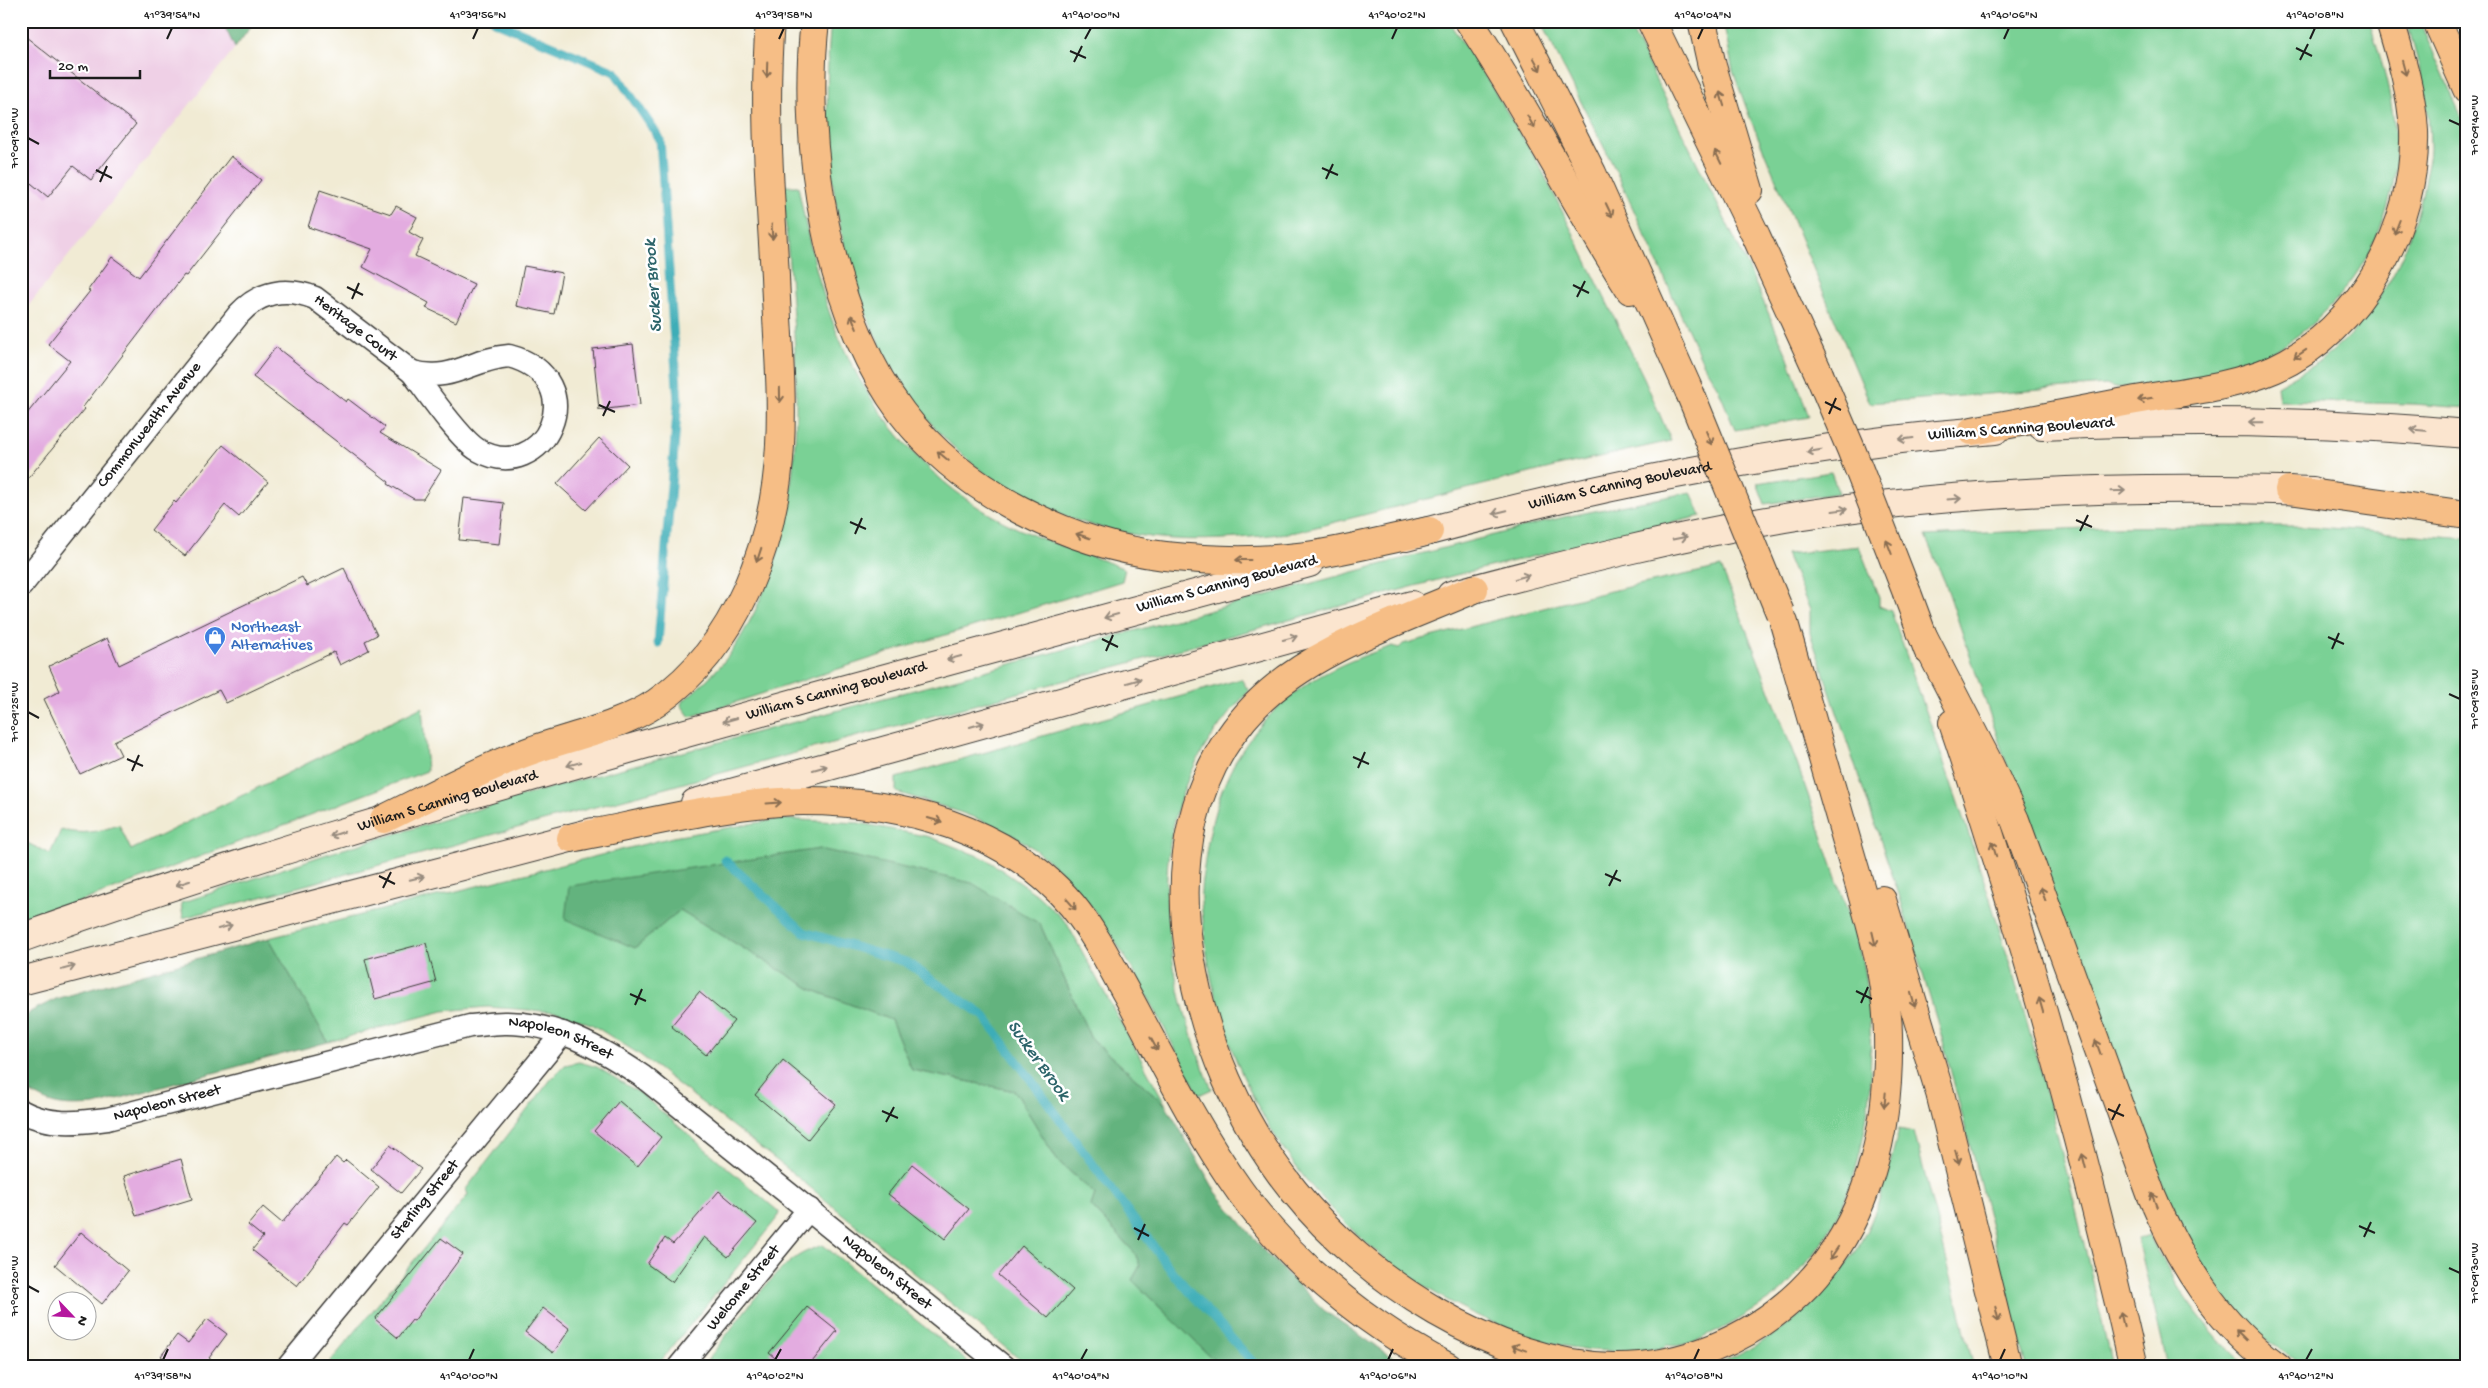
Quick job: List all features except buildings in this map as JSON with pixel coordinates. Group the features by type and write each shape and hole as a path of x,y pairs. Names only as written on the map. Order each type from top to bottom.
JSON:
{"highway":[{"path":"384,819 490,767 556,741 610,724 653,705 675,688 697,667 721,638 740,604 766,533 775,488 780,447 780,375 767,122 766,70 770,21"},
{"path":"814,21 812,73 815,169 824,220 836,269 853,320 875,369 902,413 938,453 976,482 1020,509 1068,531 1116,546 1164,556 1263,560 1308,556 1429,531"},
{"path":"1469,21 1501,71 1589,225 1686,383"},
{"path":"1515,21 1592,173 1686,383 1782,618 1841,780 1909,988 1968,1200 2008,1367"},
{"path":"1651,21 1752,227 1819,374 1851,449 1921,632 1991,837 2054,1048 2134,1367"},
{"path":"1702,21 1712,66 1749,192 1798,328"},
{"path":"1972,431 2228,384 2275,368 2299,355 2323,336 2349,309 2379,267 2395,234 2409,188 2414,132 2411,104 2407,79 2390,21"},
{"path":"2437,21 2467,89"},
{"path":"2289,490 2467,516"},
{"path":"1474,589 1317,660 1274,688 1254,708 1218,755 1194,809 1185,870 1186,933 1199,1002 1224,1075 1240,1108 1270,1158 1293,1190 1318,1219 1374,1269 1435,1310 1469,1328 1538,1355 1610,1367 1648,1365 1685,1358 1722,1344 1746,1332 1784,1307 1811,1282 1833,1254 1851,1223 1874,1163 1881,1135 1888,1068 1887,1011 1884,986 1863,896 1782,618"},
{"path":"1921,632 1989,764 2015,820 2151,1194 2174,1243 2202,1290 2224,1318 2245,1340 2278,1367"},
{"path":"571,838 732,808 770,803 820,802 881,807 910,813 966,830 1016,855 1056,887 1090,930 1181,1094 1239,1190 1263,1221 1311,1272 1348,1304 1386,1331 1448,1367"}],"main road":[{"name":"William S Canning Boulevard","path":"21,938 384,819 802,700 1538,503 1687,473 1853,446 1972,431 2079,424 2246,422 2353,426 2467,434"},
{"path":"21,981 571,838 1474,589 1690,536 1853,508 2042,494 2178,490 2289,490 2467,502"}],"street":[{"name":"Heritage Court","path":"295,292 315,298 325,304 412,372 464,438 476,450 490,456 507,458 523,455 537,446 548,434 554,418 555,401 550,385 540,370 526,361 509,356 492,357 453,374 436,376 412,372"},
{"name":"Commonwealth Avenue","path":"21,586 238,314 253,300 263,296 272,293 295,292"},
{"name":"Napoleon Street","path":"21,1111 42,1120 108,1118 470,1026 505,1023 534,1026 563,1034 593,1046 642,1076 1004,1367"},
{"name":"Sterling Street","path":"288,1367 563,1034"},
{"name":"Welcome Street","path":"679,1367 809,1209"}],"shaded area":[{"path":"21,21 222,21 235,48 21,315"}],"green space":[{"path":"222,21 255,21 235,48"},
{"path":"831,21 1448,21 1489,82 1541,168 1645,380 1671,441 1558,466 1296,532 1224,539 1169,539 1151,537 1061,515 987,475 929,420 884,353 853,277 834,194 827,108"},
{"path":"1540,21 1627,21 1745,260 1789,360 1809,417 1735,430 1718,388 1703,363 1616,171"},
{"path":"1723,21 2369,21 2391,102 2396,144 2393,184 2384,217 2372,247 2355,275 2335,301 2312,324 2286,344 2257,361 2226,374 2199,381 2170,384 2114,388 2106,385 1870,403 1750,118 1733,71"},
{"path":"2421,24 2467,130 2467,408 2412,404 2279,401 2277,386 2320,361 2359,325 2376,303 2390,280 2412,230 2420,204 2430,152 2430,133 2426,103 2409,29"},
{"path":"783,186 798,186 811,250 829,313 846,353 859,379 875,404 912,451 932,472 955,491 979,508 1004,522 1125,569 1122,581 903,648 690,717 681,705 682,702 709,678 727,658 761,598 780,542 791,484 796,425 796,365"},
{"path":"1831,472 1839,493 1765,504 1757,483"},
{"path":"1691,492 1701,516 1456,575 183,918 181,903 327,854 553,787 1424,553 1564,517"},
{"path":"2304,526 2467,539 2467,1367 2304,1367 2253,1329 2224,1298 2203,1268 2174,1211 2174,1206 2169,1201 2046,880 1946,585 1925,536 2105,527"},
{"path":"1859,546 1879,598 1879,606 1891,611 1998,924 2068,1176 2112,1367 2027,1367 1943,1041 1899,895 1810,633 1810,610 1786,554"},
{"path":"1721,567 1792,749 1852,925 1865,974 1871,1066 1868,1105 1862,1143 1852,1179 1838,1214 1819,1247 1795,1276 1775,1296 1736,1321 1691,1343 1678,1346 1667,1345 1664,1348 1637,1351 1611,1351 1563,1346 1516,1332 1493,1322 1468,1311 1415,1281 1367,1244 1324,1201 1287,1154 1256,1102 1231,1047 1214,989 1201,900 1201,883 1208,839 1226,780 1235,762 1258,728 1299,689 1328,671 1360,657 1393,646 1399,648 1403,644 1606,592"},
{"path":"1241,679 1249,691 1229,713 1204,749 1184,789 1173,826 1168,864 1167,902 1170,941 1177,979 1186,1017 1212,1089 1199,1095 1127,960 1083,897 1058,869 1030,846 999,828 948,808 896,792 896,778"},
{"path":"422,707 427,771 21,924 21,840 50,854 61,830 90,832 119,825 131,850"},
{"path":"779,819 859,823 930,837 986,859 1036,894 1066,922 1166,1105 1091,1039 1040,924 569,886 635,948 680,910 813,990 891,1020 912,1070 1015,1091 1057,1160 1095,1194 1091,1206 1135,1253 1140,1266 1132,1280 1221,1367 1029,1367 789,1170 639,1054 591,1024 557,1012 487,1007 443,1011 328,1042 269,938 673,837"},
{"path":"820,849 972,883 1040,924 1091,1039 1166,1105 1216,1192 1265,1252 1325,1311 1390,1356 1410,1367 1221,1367 1132,1280 1140,1266 1135,1253 1091,1206 1095,1194 1057,1160 1015,1091 912,1070 891,1020 813,990 680,910 635,948 565,919 569,886"},
{"path":"269,938 328,1042 95,1105 73,1106 48,1102 21,1086 21,1024 30,1012 56,999"},
{"path":"579,1062 597,1067 641,1094 779,1212 778,1217 656,1367 326,1367 468,1195 466,1189 552,1078 565,1065"},
{"path":"1899,1129 1914,1132 1974,1367 1712,1367 1759,1344 1780,1330 1819,1297 1836,1278 1852,1257 1871,1222 1885,1183"},
{"path":"2149,1235 2180,1289 2204,1322 2232,1353 2248,1367 2168,1367 2138,1239"},
{"path":"823,1245 974,1367 702,1367 747,1308 773,1278 798,1256"}],"waterway":[{"name":"Sucker Brook","path":"494,21 615,72 660,139 678,401 658,643"},
{"name":"Sucker Brook","path":"725,860 804,932 906,962 984,1016 1173,1273 1257,1367"}],"place":[{"name":"Northeast Alternatives","path":"215,656"}]}
